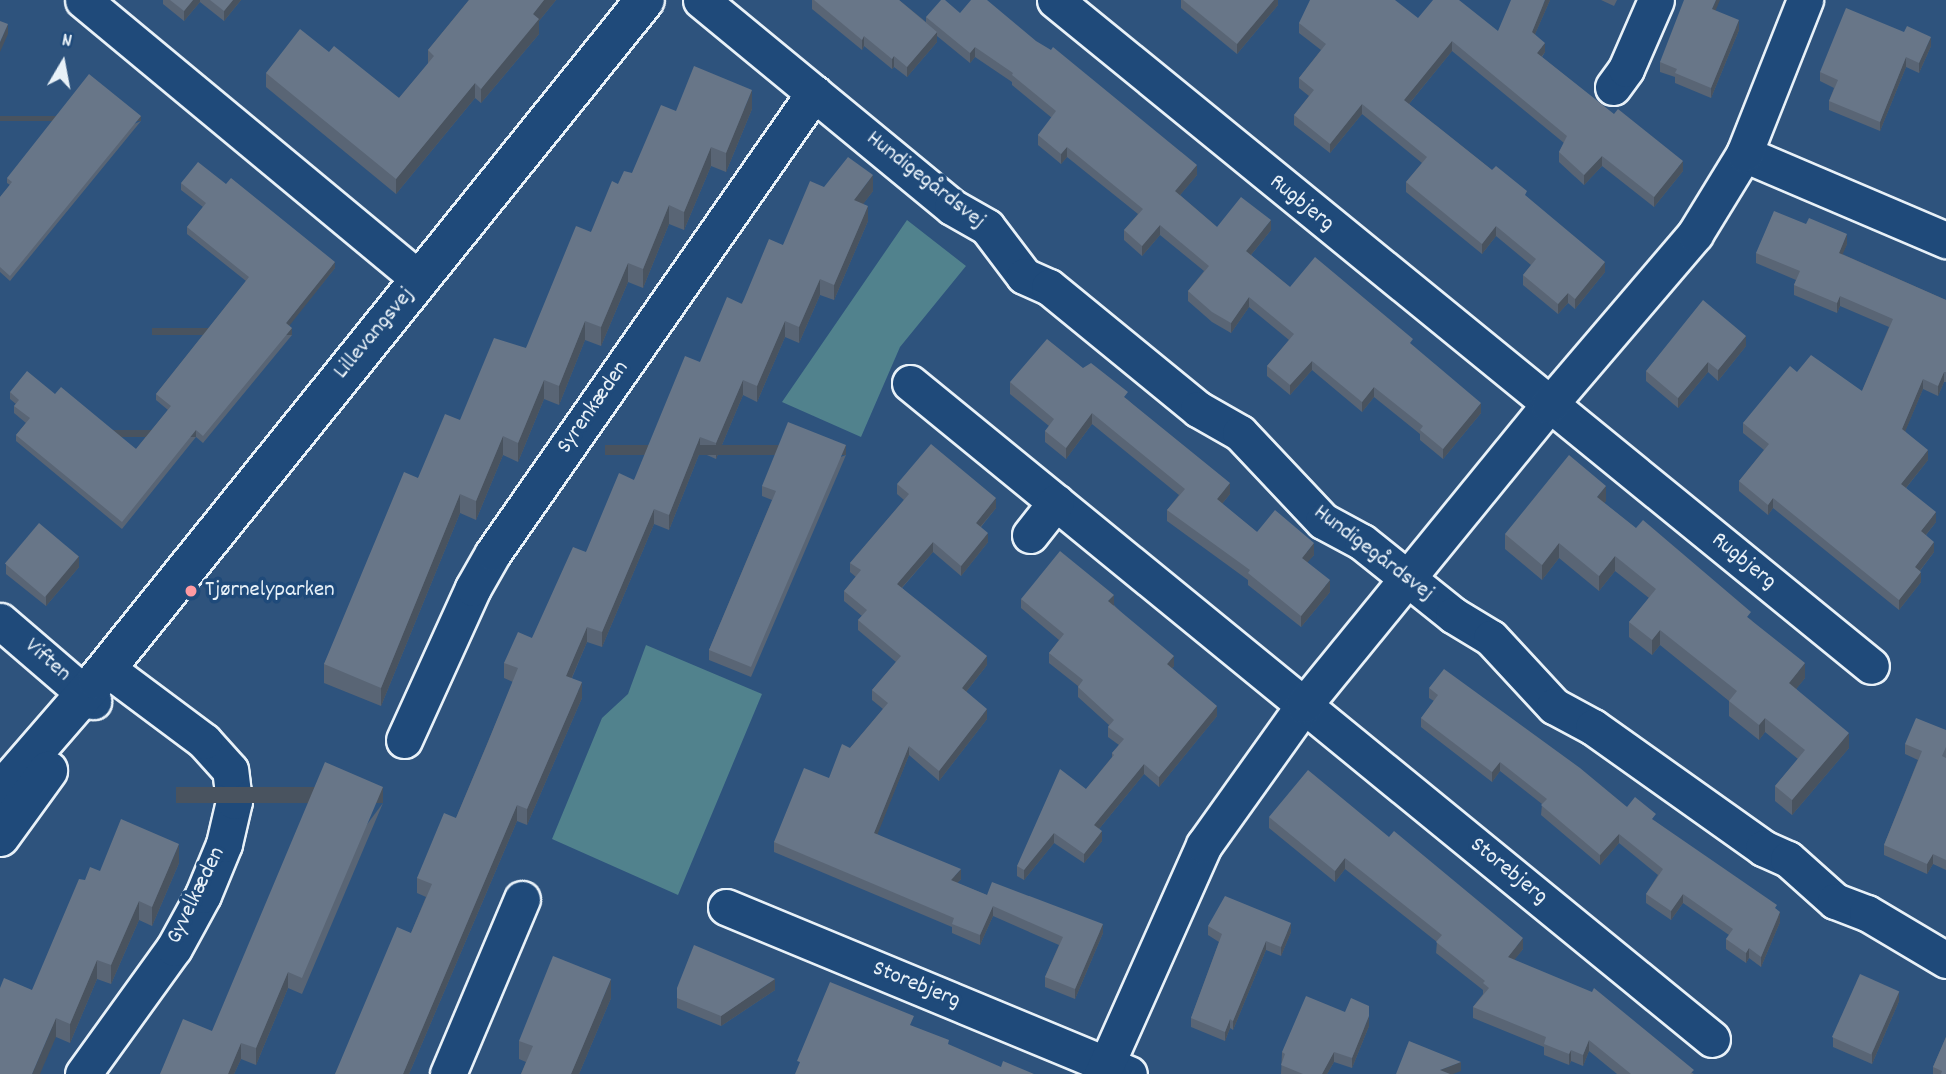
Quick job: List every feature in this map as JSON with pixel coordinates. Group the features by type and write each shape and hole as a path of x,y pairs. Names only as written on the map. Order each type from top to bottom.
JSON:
{"street":[{"path":"83,0 420,280"},
{"name":"Lillevangsvej","path":"0,792 94,688 645,0"},
{"name":"Hundigegårdsvej","path":"701,0 952,207 987,227 1024,276 1049,287 1198,408 1240,433 1323,521 1362,542 1453,615 1492,639 1554,706 1593,727 1763,848 1788,859 1835,901 1867,913 1946,960"},
{"name":"Rugbjerg","path":"1055,0 1871,666"},
{"path":"1613,87 1626,69 1656,0"},
{"path":"1409,580 1549,405 1695,234 1744,154 1805,0"},
{"name":"Syrenkæden","path":"404,740 473,588 493,553 814,93"},
{"path":"1744,154 1946,240"},
{"name":"Storebjerg","path":"910,383 1712,1039"},
{"path":"1030,535 1056,502"},
{"name":"Storebjerg","path":"726,907 1112,1071 1204,845 1304,705 1409,580"},
{"name":"Viften","path":"0,621 94,688"},
{"name":"Lillevangsvej","path":"0,837 88,717 94,688"},
{"name":"Gyvelkæden","path":"83,1074 174,948 204,895 224,844 234,801 230,770 204,741 94,688"},
{"path":"448,1074 523,899"}],"green space":[{"path":"907,220 966,266 900,347 861,437 782,402"},
{"path":"646,645 762,694 678,895 552,839 602,718 628,694"}],"building":[{"path":"170,0 193,0 184,11"},
{"path":"210,0 233,0 224,11"},
{"path":"469,0 544,0 533,14 539,19 481,89 475,83 396,179 266,73 300,29 329,52 334,46 399,98 434,56 428,50"},
{"path":"814,0 899,0 937,32 907,67 894,56 892,59 864,36 862,40"},
{"path":"941,0 945,0 960,13 971,0 987,0 1036,41 1051,50 1053,47 1197,165 1175,191 1217,227 1241,197 1271,220 1246,251 1290,287 1315,257 1413,339 1410,343 1481,403 1443,449 1420,430 1423,426 1374,387 1362,402 1312,361 1290,385 1267,366 1294,334 1249,297 1231,323 1212,312 1188,291 1209,266 1160,225 1142,246 1124,230 1143,209 1067,147 1061,154 1038,135 1056,111 1012,75 1013,73 975,47 970,53 926,17"},
{"path":"1183,0 1274,0 1237,44"},
{"path":"1310,0 1395,0 1418,18 1433,0 1459,0 1498,31 1511,0 1545,0 1532,32 1545,43 1537,53 1614,114 1618,109 1683,161 1654,197 1602,156 1584,175 1559,152 1567,136 1452,41 1404,100 1492,170 1496,166 1527,191 1525,195 1605,262 1575,299 1568,293 1558,304 1523,275 1536,259 1496,226 1482,244 1406,182 1427,157 1362,104 1330,144 1294,115 1314,90 1299,78 1326,44 1299,23"},
{"path":"1684,0 1716,0 1712,9 1739,20 1711,88 1675,73 1677,69 1660,62"},
{"path":"1846,8 1904,32 1907,26 1931,37 1919,63 1906,57 1880,122 1829,101 1838,80 1820,72"},
{"path":"0,21 8,24 0,42"},
{"path":"694,66 752,90 726,153 711,147 684,212 669,205 643,269 628,263 601,327 585,321 559,386 544,380 518,443 503,436 476,501 460,494 381,688 324,664 404,472 418,478 445,414 460,420 494,338 526,348 576,226 591,232 612,181 618,184 624,171 632,173 661,105 676,111"},
{"path":"89,74 141,116 10,276 0,267 0,197 12,182 7,178"},
{"path":"848,157 873,175 854,200 868,206 834,285 820,279 799,327 785,321 757,386 743,380 716,443 700,437 669,515 654,509 602,632 587,627 566,676 582,682 527,809 517,805 403,1074 335,1074 397,927 411,933 432,884 417,878 444,813 456,818 488,742 518,668 504,663 518,632 532,638 573,547 586,552 619,473 634,480 685,356 700,362 727,297 742,304 769,239 783,245 810,181 824,187"},
{"path":"198,162 226,184 231,178 335,262 286,323 292,328 203,436 196,430 122,522 16,435 30,418 14,406 19,400 10,392 27,371 55,394 61,387 136,449 171,406 156,394 249,277 187,227 206,203 181,183"},
{"path":"1774,211 1806,224 1809,218 1847,234 1839,253 1946,300 1946,372 1938,386 1923,379 1902,429 1928,450 1901,484 1936,512 1921,531 1934,542 1915,567 1921,572 1899,600 1773,498 1768,505 1739,481 1769,444 1743,423 1790,366 1797,372 1811,355 1862,391 1893,319 1840,296 1837,303 1794,285 1800,271 1756,253"},
{"path":"1703,300 1746,336 1718,370 1708,362 1678,398 1646,371"},
{"path":"1047,339 1083,368 1091,363 1128,392 1124,397 1230,483 1217,499 1257,532 1275,510 1314,543 1302,558 1330,580 1301,616 1248,573 1250,570 1167,510 1185,489 1092,413 1066,448 1045,431 1054,419 1010,382"},
{"path":"788,422 846,445 751,667 709,650 776,491 762,486"},
{"path":"931,444 996,498 976,523 988,533 961,566 933,542 897,584 987,656 962,688 987,709 939,771 909,746 874,833 961,869 951,880 987,895 992,882 1103,924 1075,989 1045,977 1063,937 993,906 980,935 952,924 954,918 774,842 804,768 829,778 842,744 850,748 888,703 872,690 901,656 858,620 867,610 844,591 861,570 850,563 909,494 897,484"},
{"path":"1569,455 1606,486 1597,497 1636,528 1643,520 1751,612 1747,617 1805,663 1789,683 1849,733 1792,800 1775,786 1805,750 1765,718 1759,725 1729,701 1737,691 1660,630 1652,640 1629,622 1656,589 1615,556 1599,576 1559,543 1542,565 1505,534"},
{"path":"39,523 79,556 45,597 5,564"},
{"path":"1060,551 1114,595 1108,601 1174,656 1167,664 1217,706 1159,777 1144,764 1094,825 1102,831 1084,854 1054,833 1024,870 1017,866 1060,769 1086,789 1124,739 1108,727 1114,720 1078,687 1083,680 1049,653 1064,634 1021,599"},
{"path":"1444,669 1580,768 1627,807 1635,797 1656,814 1652,819 1777,905 1775,908 1780,912 1761,957 1749,948 1746,953 1726,939 1733,929 1683,894 1671,911 1646,894 1663,869 1619,834 1600,855 1541,805 1547,799 1500,762 1492,772 1421,718 1438,695 1429,688"},
{"path":"1916,718 1946,730 1946,747 1942,756 1946,758 1946,860 1933,854 1927,864 1884,845 1922,751 1905,744"},
{"path":"325,762 383,787 302,978 288,972 256,1048 241,1043 228,1074 160,1074 183,1019 212,1031"},
{"path":"1308,770 1389,837 1394,831 1523,938 1508,957 1592,992 1594,988 1694,1070 1690,1074 1631,1074 1589,1040 1583,1055 1571,1050 1569,1054 1544,1044 1546,1037 1473,1007 1489,988 1483,983 1485,981 1436,942 1442,935 1345,858 1335,871 1269,817"},
{"path":"121,819 179,844 152,907 139,901 111,965 97,960 70,1024 56,1018 32,1074 0,1074 0,988 4,978 32,990 79,879 85,880 90,867 100,871"},
{"path":"1225,896 1291,923 1281,947 1266,941 1233,1021 1230,1019 1225,1032 1191,1018 1222,934 1208,926"},
{"path":"694,945 775,979 721,1016 677,998 677,988"},
{"path":"553,956 611,979 571,1074 521,1074 533,1046 519,1041"},
{"path":"1860,974 1899,991 1871,1055 1832,1037"},
{"path":"830,982 914,1016 910,1025 949,1040 948,1044 1001,1067 1003,1061 1034,1074 795,1074 800,1062 797,1061"},
{"path":"1306,996 1345,1012 1351,998 1369,1006 1369,1016 1352,1058 1334,1052 1322,1074 1303,1074 1281,1065 1285,1054 1282,1052"},
{"path":"1946,1037 1946,1074 1941,1074 1942,1071 1933,1067"},
{"path":"1409,1041 1461,1062 1440,1070 1450,1074 1396,1074"}],"place":[{"name":"Tjørnelyparken","path":"191,591"}]}
